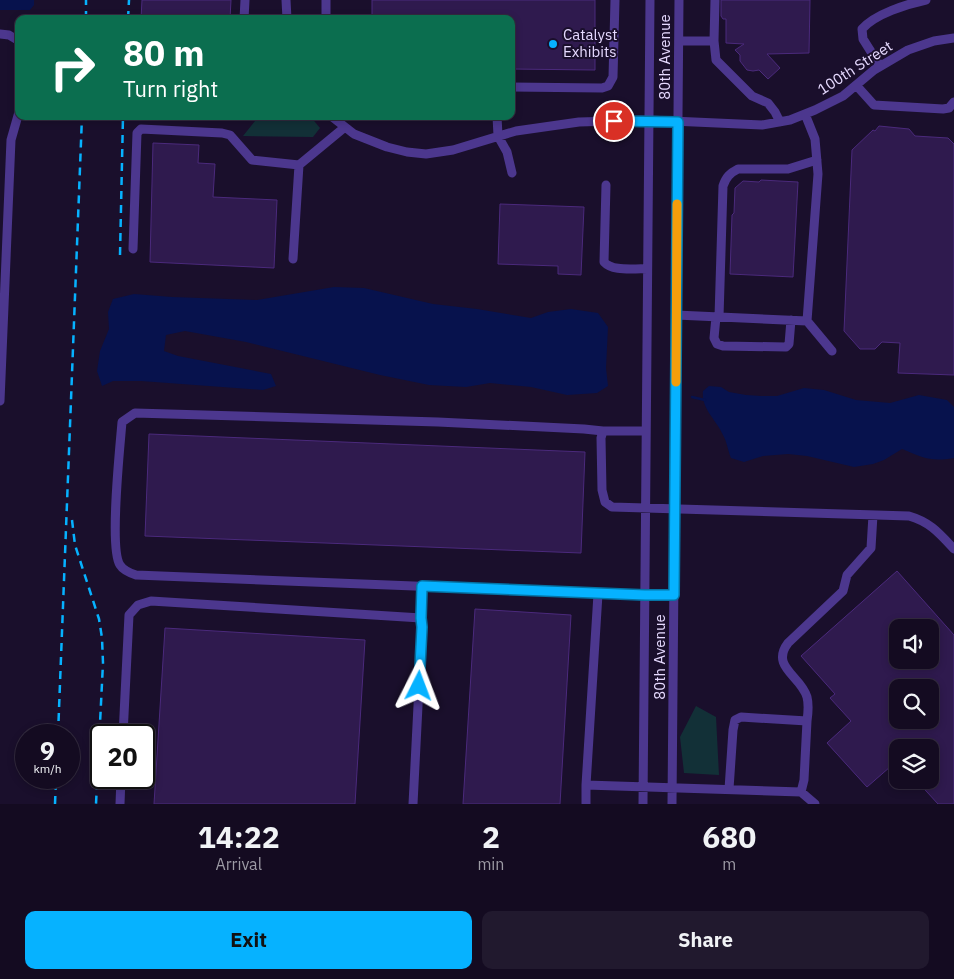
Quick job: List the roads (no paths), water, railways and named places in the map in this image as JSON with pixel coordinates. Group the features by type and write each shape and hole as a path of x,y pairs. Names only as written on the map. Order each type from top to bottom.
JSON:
{"street":[{"path":"244,15 245,0"},
{"path":"286,0 287,15"},
{"path":"326,0 326,15"},
{"path":"515,87 602,88 608,86 613,77 615,0"},
{"name":"80th Avenue","path":"643,804 650,0"},
{"name":"80th Avenue","path":"672,804 679,0"},
{"path":"715,0 714,41 716,60 752,96 768,103 780,122"},
{"path":"880,66 863,39 862,29 869,21 912,3 926,0"},
{"path":"0,34 9,35 15,39"},
{"name":"100th Street","path":"336,120 354,134 387,147 406,152 426,154 453,150 516,131 579,122 649,120 762,125 780,122 805,114 843,96 880,66 908,50 934,41 954,38"},
{"path":"679,41 714,41"},
{"path":"856,85 874,105 943,109 949,108 954,102"},
{"path":"805,114 815,139 818,174 807,321 832,351"},
{"path":"0,401 11,140 17,120"},
{"path":"497,120 498,136 507,152 512,173"},
{"path":"133,249 137,133 141,129 222,133 230,135 252,160 299,165 345,128"},
{"path":"791,320 789,344 786,347 723,346 717,344 714,338 717,317 723,186 725,179 731,172 738,169 788,169 817,160"},
{"path":"293,260 299,165"},
{"path":"606,185 604,262 607,266 613,268 647,269"},
{"path":"676,315 807,321"},
{"path":"646,431 603,431 438,422 135,413 122,422 116,512 116,555 119,564 124,570 136,575 598,594 674,595"},
{"path":"603,431 601,438 602,490 605,502 612,506 909,516 923,520 933,527 954,548"},
{"path":"801,792 804,780 807,696 784,665 782,651 842,591 847,575 871,548 873,515"},
{"path":"413,804 422,627 422,586"},
{"path":"586,804 598,594"},
{"path":"124,724 129,615 138,605 151,601 421,618"},
{"path":"729,789 735,720 741,717 807,721"},
{"path":"586,785 801,792 814,804 822,804"},
{"path":"120,804 121,789"}],"waterway":[{"path":"692,397 705,400"}],"railway":[{"path":"86,0 86,15"},
{"path":"128,15 129,0"},
{"path":"58,724 82,120"},
{"path":"120,255 123,120"},
{"path":"72,520 75,545 99,619 102,638 103,663 96,804"},
{"path":"55,804 56,789"}],"place":[{"name":"Catalyst Exhibits","path":"553,44"}]}
